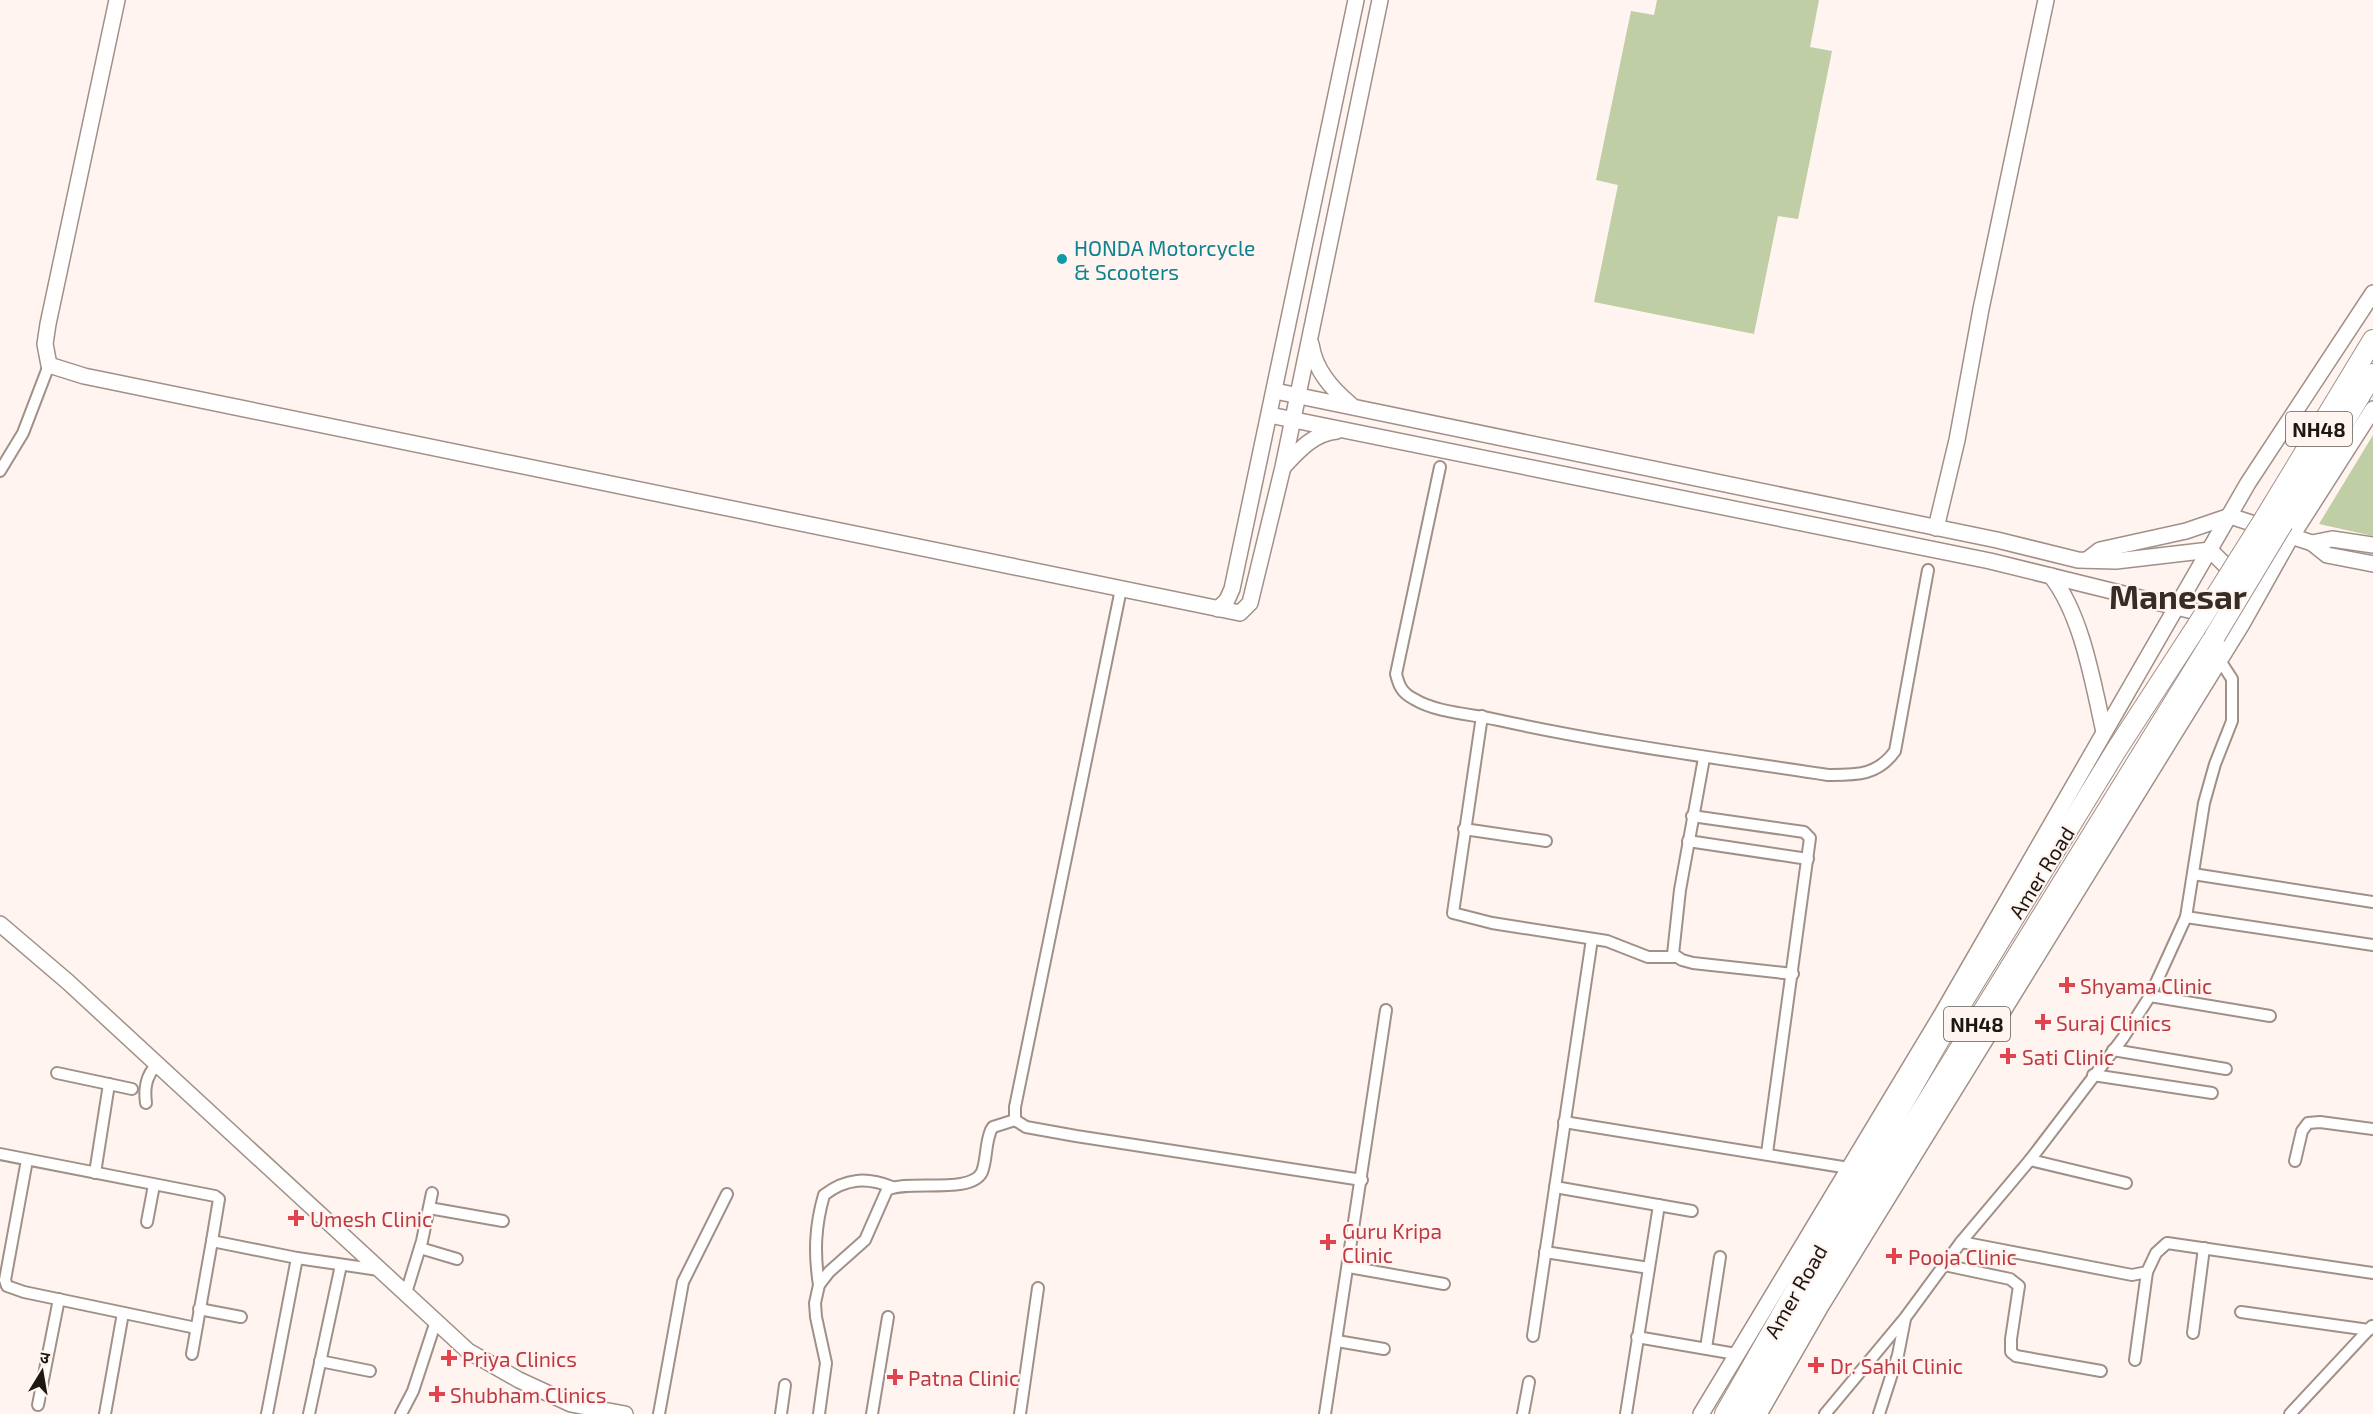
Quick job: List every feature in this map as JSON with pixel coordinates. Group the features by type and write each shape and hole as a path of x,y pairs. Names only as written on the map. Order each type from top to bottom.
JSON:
{"highway":[{"name":"Amer Road","path":"1725,1414 1938,1040 2117,749 2195,629 2280,526 2373,340"},
{"name":"Amer Road","path":"1741,1414 1848,1230 1898,1165 1979,1020 2373,374"},
{"path":"1979,1020 2016,988"},
{"path":"1938,1040 1942,1014"}],"street":[{"path":"0,471 23,433 49,364 45,344 48,324 117,0"},
{"path":"1218,609 1227,600 1232,590 1356,0"},
{"path":"49,364 60,370 95,379 1240,613 1250,603 1283,467 1380,0"},
{"path":"1936,528 1957,440 1981,309 2046,0"},
{"path":"1701,1414 1942,1014 2175,606 2248,483 2373,293"},
{"path":"1310,338 1313,356 1323,375 1334,391 1353,407"},
{"path":"1275,391 2086,560 2116,561 2210,550 2258,595"},
{"path":"1759,1414 1898,1165 2016,988 2242,624 2258,595 2280,526 2373,409"},
{"path":"1270,415 2051,576 2242,624"},
{"path":"1436,448 1440,425"},
{"path":"1283,467 1308,442 1327,432 1343,430"},
{"path":"1440,467 1396,674 1400,688 1414,700 1482,716 1631,747 1704,758 1848,775 1859,775 1876,770 1886,763 1895,751 1928,570"},
{"path":"2086,560 2100,550 2186,531 2230,516 2280,526 2312,543 2327,555 2373,564"},
{"path":"2312,543 2332,538 2373,544"},
{"path":"2051,576 2067,601 2104,732"},
{"path":"1015,1120 1016,1100 1121,589"},
{"path":"1825,1414 1905,1318 1961,1242 2030,1160 2113,1050 2150,996 2186,917 2204,803 2232,721 2232,679 2219,659"},
{"path":"1482,716 1453,901 1455,915 1619,944 1648,957 1676,957 1693,963 1793,974"},
{"path":"1676,957 1672,946 1673,936 1692,816 1704,758"},
{"path":"1692,816 1804,832 1810,838 1767,1153"},
{"path":"1464,829 1546,841"},
{"path":"1688,841 1808,859"},
{"path":"2193,874 2373,902"},
{"path":"2186,917 2373,945"},
{"path":"0,924 157,1064 379,1270 478,1357 579,1410 625,1414"},
{"path":"1533,1336 1592,939"},
{"path":"2150,996 2270,1016"},
{"path":"1325,1414 1386,1010"},
{"path":"2113,1050 2226,1070"},
{"path":"146,1103 144,1089 150,1071 157,1064"},
{"path":"57,1073 132,1089"},
{"path":"2093,1075 2212,1094"},
{"path":"95,1173 109,1084"},
{"path":"819,1414 826,1363 816,1317 815,1303 819,1285 815,1262 815,1238 824,1195 835,1186 858,1180 876,1181 892,1187 970,1183 982,1172 993,1127 1015,1120 1026,1126 1076,1136 1362,1180"},
{"path":"1564,1122 1849,1168"},
{"path":"2295,1161 2302,1131 2308,1123 2320,1122 2373,1129"},
{"path":"0,1154 219,1199 192,1354"},
{"path":"27,1160 5,1280 7,1286 196,1328"},
{"path":"2030,1160 2126,1184"},
{"path":"144,1222 152,1185"},
{"path":"819,1285 829,1272 865,1240 884,1196 892,1187"},
{"path":"1555,1187 1692,1211"},
{"path":"406,1293 420,1248 432,1193"},
{"path":"659,1414 683,1282 727,1194"},
{"path":"1626,1414 1659,1205"},
{"path":"429,1208 503,1221"},
{"path":"213,1241 297,1258 379,1270"},
{"path":"1961,1242 2132,1275 2147,1272"},
{"path":"2135,1360 2147,1272 2156,1253 2167,1243 2373,1273"},
{"path":"420,1248 457,1259"},
{"path":"2193,1333 2204,1248"},
{"path":"1545,1252 1649,1268"},
{"path":"1706,1348 1720,1257"},
{"path":"267,1414 297,1258"},
{"path":"309,1414 341,1265"},
{"path":"1944,1265 2010,1279 2019,1286 2010,1339 2011,1352 2016,1356 2101,1371"},
{"path":"1349,1267 1444,1284"},
{"path":"1020,1414 1038,1288"},
{"path":"38,1405 59,1299"},
{"path":"200,1309 241,1317"},
{"path":"2241,1312 2370,1331"},
{"path":"105,1414 123,1313"},
{"path":"872,1414 888,1317"},
{"path":"1879,1414 1898,1355 1905,1318"},
{"path":"401,1414 413,1391 436,1320"},
{"path":"2290,1414 2370,1331"},
{"path":"1637,1337 1736,1353"},
{"path":"1337,1341 1384,1348"},
{"path":"320,1360 370,1371"},
{"path":"1523,1414 1529,1382"},
{"path":"781,1414 785,1385"}],"green space":[{"path":"1657,0 1819,0 1810,47 1832,51 1798,219 1778,216 1754,334 1594,302 1618,185 1596,180 1631,11 1654,15"},
{"path":"2373,435 2373,536 2319,524"}],"place":[{"name":"HONDA Motorcycle & Scooters","path":"1062,259"},
{"name":"Shyama Clinic","path":"2067,985"},
{"name":"Suraj Clinics","path":"2043,1022"},
{"name":"Sati Clinic","path":"2008,1056"},
{"name":"Umesh Clinic","path":"296,1218"},
{"name":"Guru Kripa Clinic","path":"1328,1242"},
{"name":"Pooja Clinic","path":"1894,1256"},
{"name":"Priya Clinics","path":"449,1358"},
{"name":"Dr. Sahil Clinic","path":"1816,1365"},
{"name":"Patna Clinic","path":"895,1377"},
{"name":"Shubham Clinics","path":"437,1394"}],"district":[{"name":"Manesar","path":"2178,596"}]}
